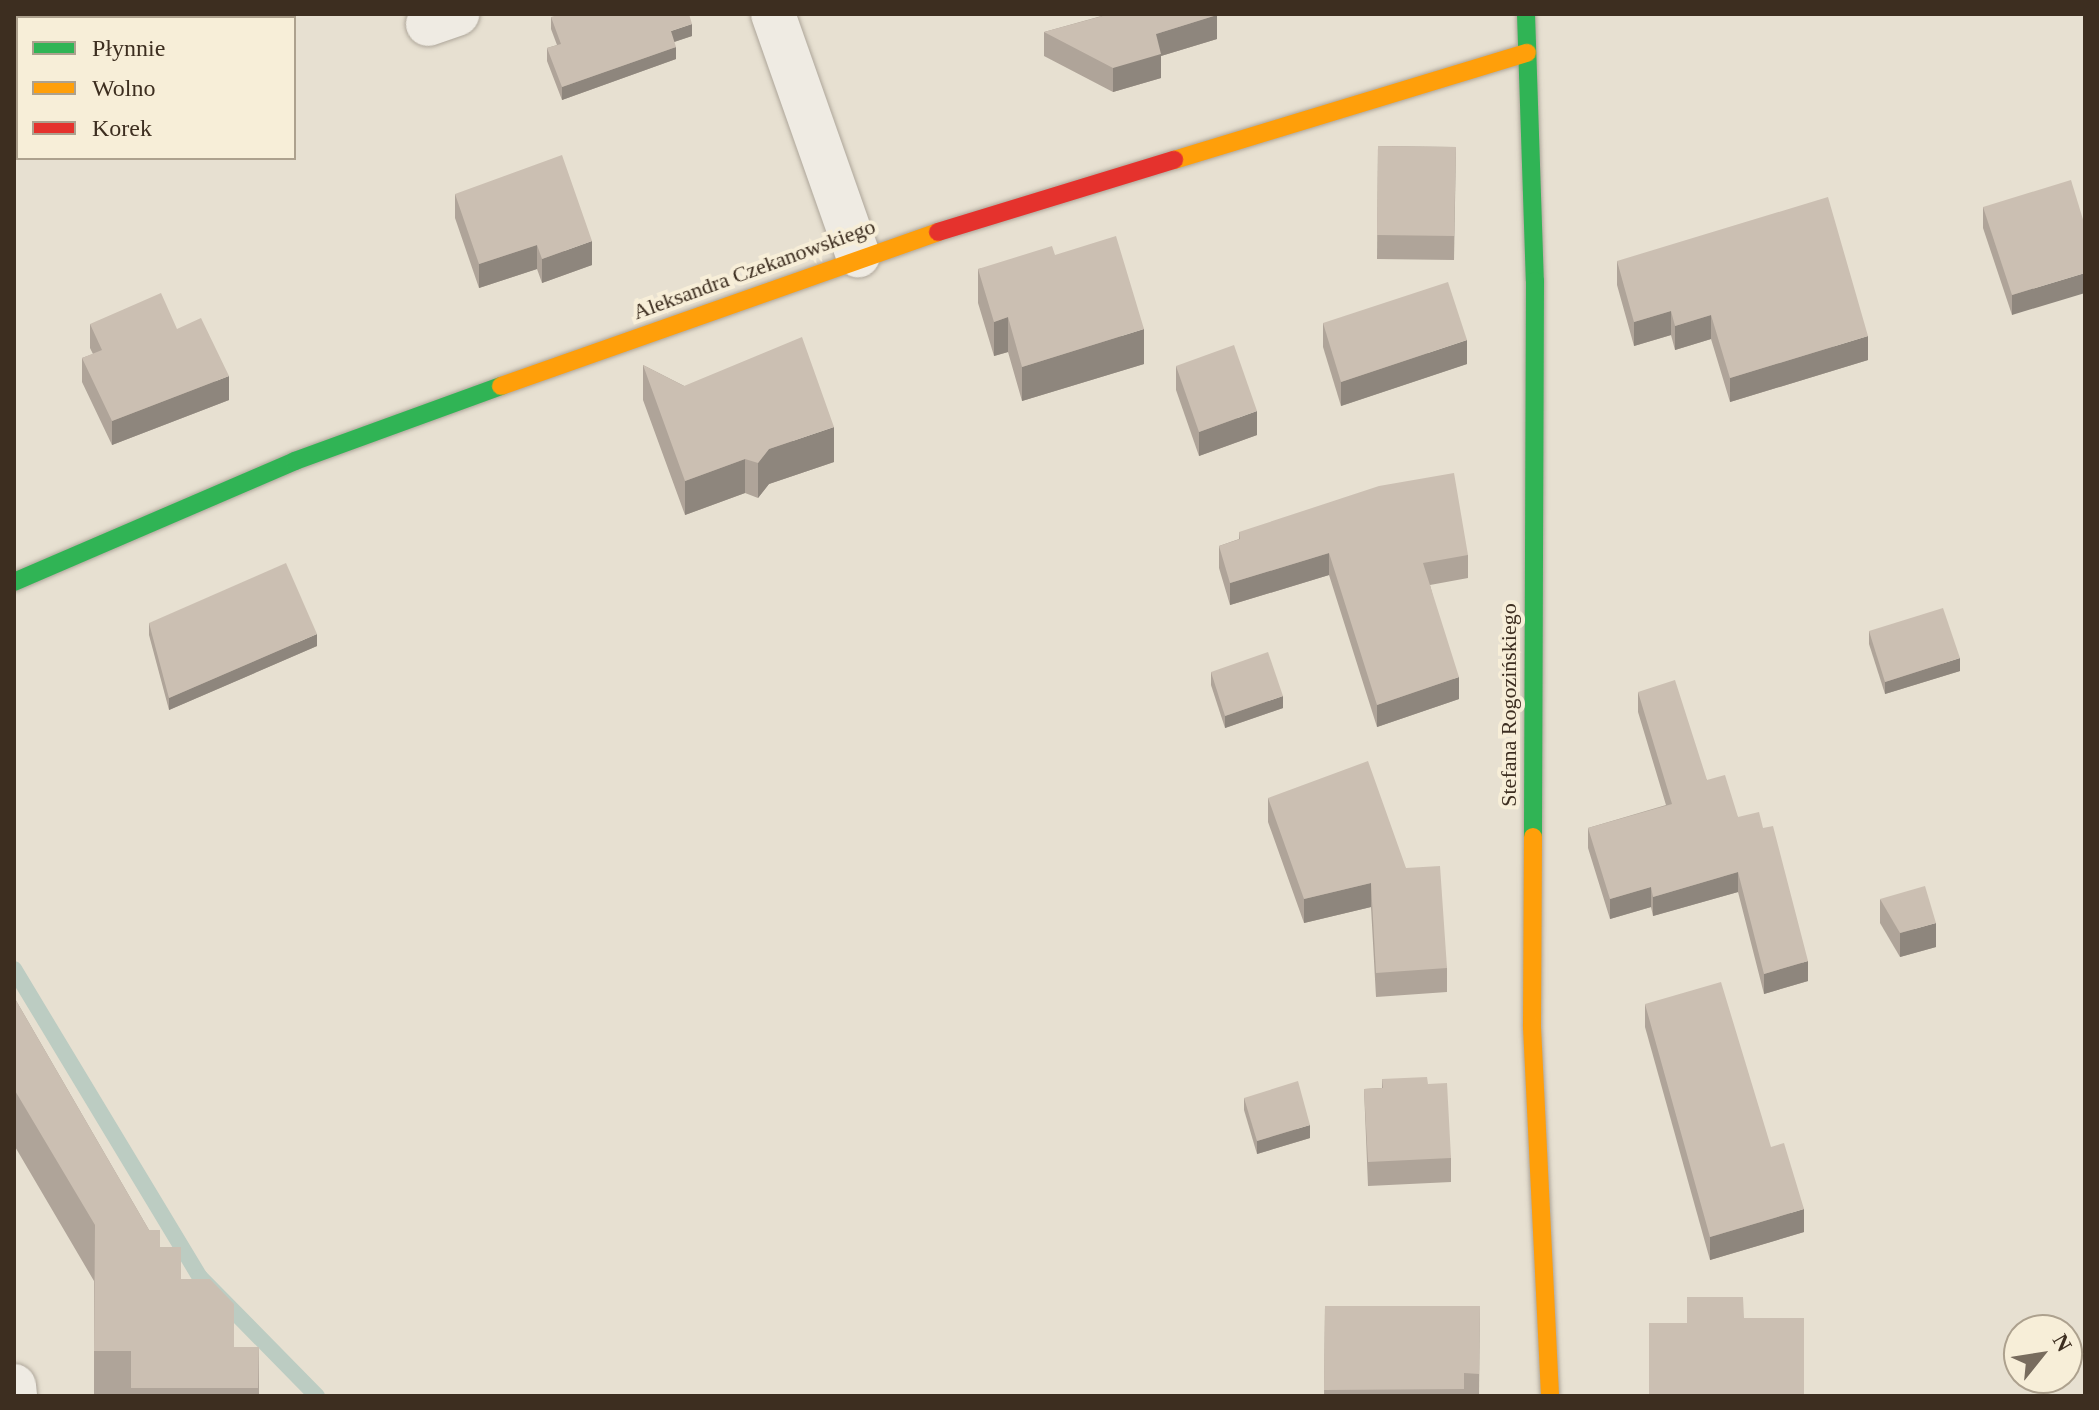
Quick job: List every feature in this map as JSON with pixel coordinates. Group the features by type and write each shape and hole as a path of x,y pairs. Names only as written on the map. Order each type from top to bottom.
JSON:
{"street":[{"path":"773,14 858,256"},
{"name":"Stefana Rogozińskiego","path":"1526,14 1535,281 1532,1027 1550,1396"},
{"name":"Aleksandra Czekanowskiego","path":"14,582 295,461 858,256 1527,53"},
{"path":"14,1386 15,1396"}],"building":[{"path":"560,14 689,14 692,24 671,31 676,47 562,87 547,48 561,44 551,17"},
{"path":"1110,14 1217,15 1156,34 1161,54 1113,68 1044,32"},
{"path":"1378,146 1456,147 1454,236 1377,235"},
{"path":"562,155 592,241 542,259 537,245 479,264 455,194"},
{"path":"2071,180 2085,226 2085,273 2012,295 1983,207"},
{"path":"1828,197 1868,336 1730,378 1711,315 1675,326 1671,311 1634,322 1617,261"},
{"path":"1116,236 1144,329 1022,367 1008,317 994,322 978,269 1052,246 1055,255"},
{"path":"1448,282 1467,340 1341,382 1323,323"},
{"path":"161,293 177,329 201,318 229,376 112,421 82,358 102,350 90,324"},
{"path":"802,337 834,427 769,449 758,463 745,459 685,481 643,365 684,386"},
{"path":"1234,345 1257,411 1199,432 1176,366"},
{"path":"1454,473 1468,555 1423,563 1459,677 1377,705 1329,553 1230,583 1219,546 1240,539 1239,532 1379,486"},
{"path":"286,563 317,634 169,698 149,623"},
{"path":"1943,608 1960,658 1885,682 1869,631"},
{"path":"1268,652 1283,696 1225,716 1211,672"},
{"path":"1675,680 1707,780 1725,775 1738,817 1759,812 1763,828 1773,826 1808,961 1764,974 1738,872 1653,897 1651,887 1610,899 1588,828 1672,804 1638,692"},
{"path":"1368,761 1406,868 1440,866 1447,968 1376,973 1371,883 1304,899 1268,798"},
{"path":"1925,886 1936,923 1900,933 1880,899"},
{"path":"1721,982 1771,1147 1784,1143 1804,1209 1710,1237 1645,1004"},
{"path":"14,997 149,1230 160,1230 160,1247 181,1247 181,1279 210,1279 234,1304 234,1347 259,1347 258,1388 131,1388 131,1351 94,1351 95,1225 14,1089"},
{"path":"1427,1077 1428,1084 1447,1083 1451,1158 1368,1162 1364,1089 1383,1088 1382,1079"},
{"path":"1298,1081 1310,1125 1257,1141 1244,1098"},
{"path":"1687,1297 1743,1297 1744,1318 1804,1318 1804,1396 1649,1396 1649,1323 1687,1323"},
{"path":"1325,1306 1480,1306 1479,1374 1464,1373 1464,1389 1324,1390"}],"waterway":[{"path":"14,969 200,1277 317,1396"}],"traffic: fast":[{"path":"1526,14 1535,281 1533,837"},
{"path":"14,582 295,461 501,386"}],"traffic: slow":[{"path":"1174,160 1527,53"},
{"path":"501,386 938,232"},
{"path":"1533,837 1532,1027 1550,1396"}],"traffic: jam":[{"path":"938,232 1174,160"}]}
